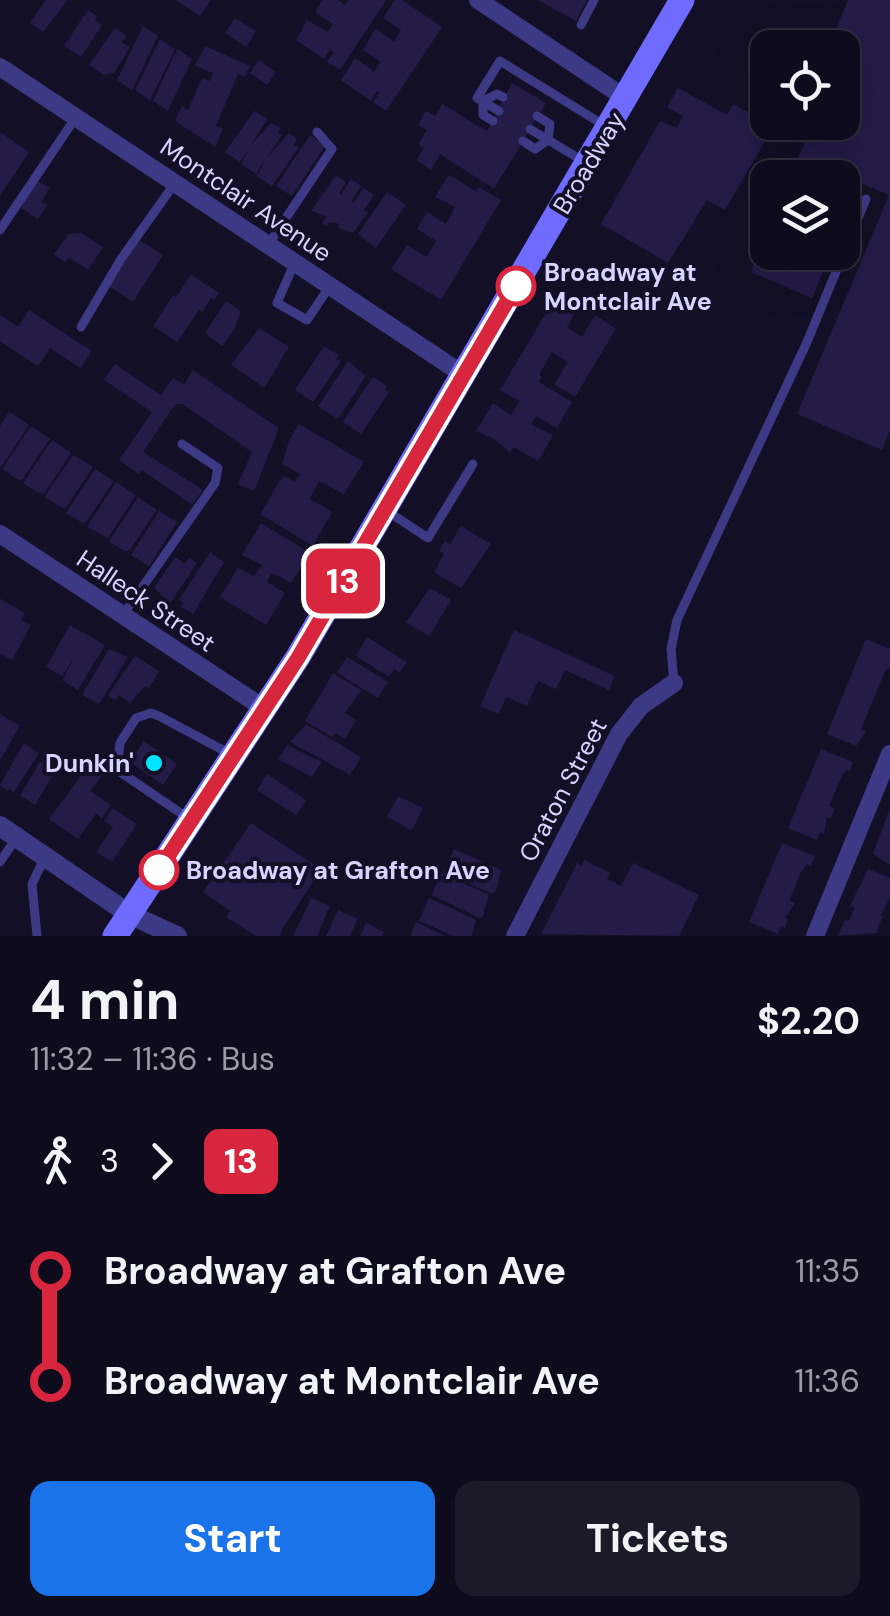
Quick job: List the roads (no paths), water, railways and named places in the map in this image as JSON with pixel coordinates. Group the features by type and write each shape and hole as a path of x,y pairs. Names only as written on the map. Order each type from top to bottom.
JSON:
{"main road":[{"name":"Broadway","path":"115,936 265,710 682,0"}],"street":[{"path":"478,0 627,98"},
{"name":"Montclair Avenue","path":"2,73 76,117 464,375"},
{"name":"Halleck Street","path":"0,534 265,710"},
{"name":"Oraton Street","path":"515,936 619,734 641,706 674,683"},
{"path":"815,936 890,754"},
{"path":"8,832 130,914 177,936"}],"lane":[{"path":"581,25 594,0"},
{"path":"496,116 477,98 500,62 610,128"},
{"path":"483,101 498,94 503,96"},
{"path":"524,141 535,149 548,140 550,124 536,116"},
{"path":"0,230 76,117"},
{"path":"530,129 588,164"},
{"path":"268,245 332,149 330,142 317,132"},
{"path":"81,327 121,259 175,182"},
{"path":"674,683 671,650 677,620 806,342 866,199"},
{"path":"295,262 278,302 307,320 330,286"},
{"path":"123,615 215,483 218,468 182,444"},
{"path":"385,510 428,538 472,464"},
{"path":"192,820 118,770 120,743 136,718 151,713 160,716 234,756"},
{"path":"0,862 8,832"},
{"path":"37,936 32,884 45,857"}],"place":[{"name":"Broadway at Montclair Ave","path":"516,286"},
{"name":"Dunkin'","path":"154,763"},
{"name":"Broadway at Grafton Ave","path":"159,870"}]}
